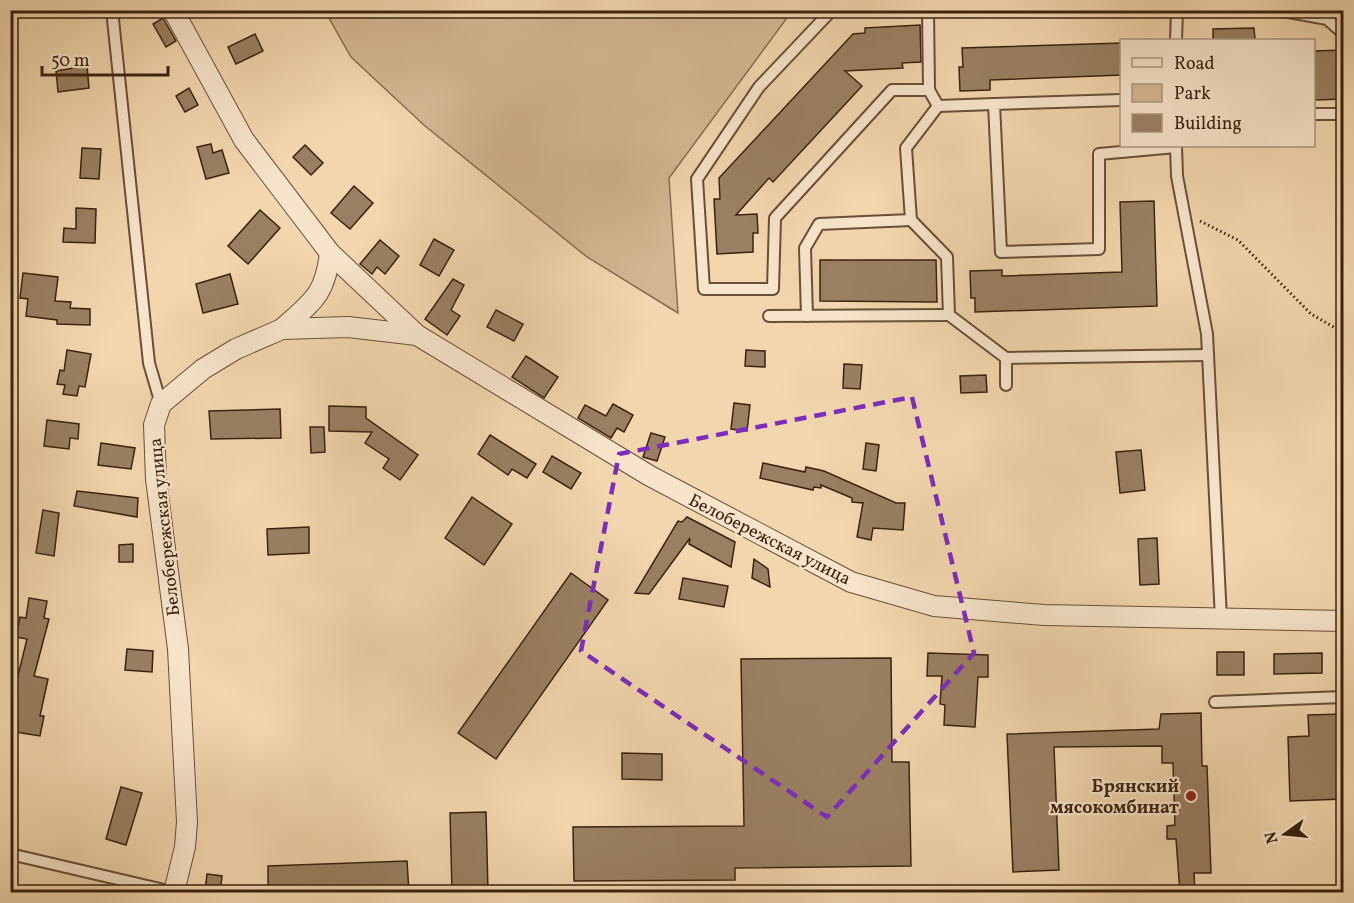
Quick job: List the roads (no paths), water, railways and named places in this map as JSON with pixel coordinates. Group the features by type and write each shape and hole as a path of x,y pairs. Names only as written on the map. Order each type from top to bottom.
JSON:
{"street":[{"name":"Белобережская улица","path":"173,10 244,140 330,253 417,335 650,476 851,582 934,606 1044,615 1344,621"},
{"path":"282,329 315,300 327,279 330,253"},
{"name":"Белобережская улица","path":"173,892 185,847 187,822 178,649 156,480 154,425 161,404 203,369 236,349 282,329 348,327 417,335"}],"lane":[{"path":"112,10 149,363 161,404"},
{"path":"831,10 759,87 697,179 704,289 773,289 775,218 892,90 929,90"},
{"path":"928,10 929,90 938,106"},
{"path":"1176,39 1177,10"},
{"path":"1278,10 1327,18 1344,34"},
{"path":"938,106 1120,100"},
{"path":"994,104 1001,252 1099,249 1099,154 1166,147"},
{"path":"938,106 906,148 911,220 947,257 949,315"},
{"path":"1315,114 1344,114"},
{"path":"1176,147 1177,176 1207,334 1221,619"},
{"path":"807,316 805,248 819,224 911,220"},
{"path":"769,316 949,315 1006,358 1208,355"},
{"path":"1006,358 1006,385"},
{"path":"1215,702 1344,697"},
{"path":"10,854 173,892"}],"place":[{"name":"Брянский мясокомбинат","path":"1191,796"}]}
